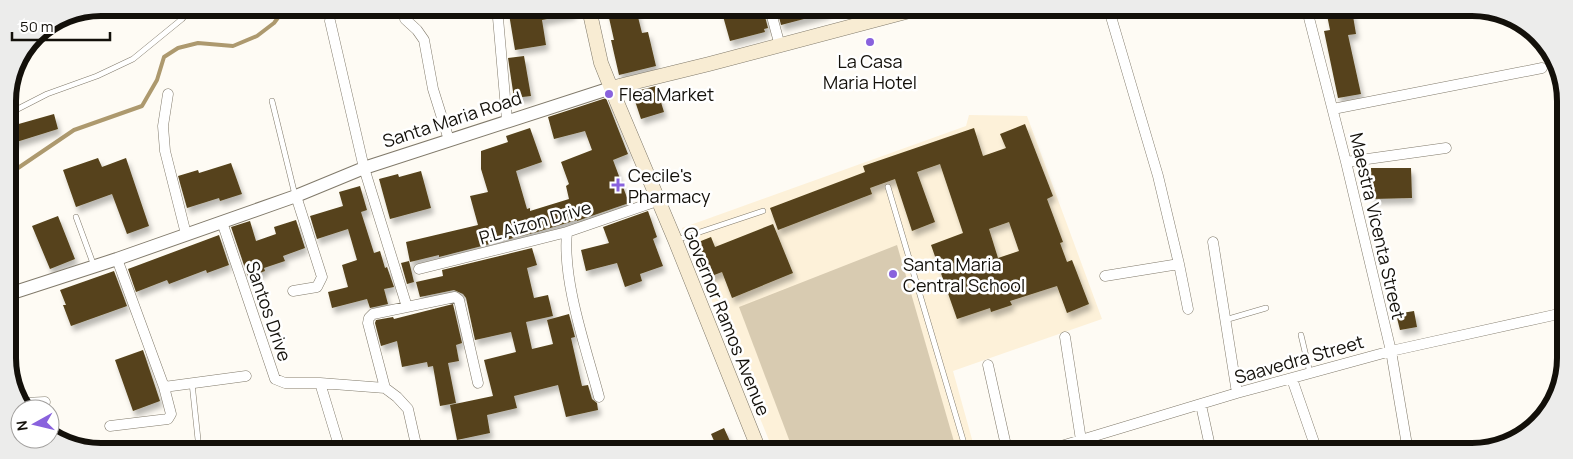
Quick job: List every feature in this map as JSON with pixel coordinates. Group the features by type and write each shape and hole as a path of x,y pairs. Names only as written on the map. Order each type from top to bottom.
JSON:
{"main road":[{"name":"Governor Ramos Avenue","path":"591,16 601,63 657,201 675,240 756,443"},
{"name":"Santa Maria Road","path":"611,88 891,16"}],"street":[{"path":"772,16 780,46"},
{"path":"1110,16 1158,176 1188,309"},
{"name":"Maestra Vicenta Street","path":"1309,16 1346,162 1390,351 1407,443"},
{"path":"405,18 424,40 433,89 449,140"},
{"path":"498,18 507,120"},
{"path":"330,21 364,168 407,307"},
{"path":"1333,110 1542,68"},
{"name":"Santa Maria Road","path":"16,292 94,267 296,196 364,168 507,120 611,88"},
{"path":"168,94 163,126 165,151 186,234"},
{"path":"1346,162 1446,148"},
{"path":"293,291 317,287 322,277 296,196"},
{"name":"P.L Aizon Drive","path":"419,269 567,232 657,201"},
{"name":"Santos Drive","path":"222,222 275,379 284,384 385,388"},
{"path":"567,232 566,263 599,397"},
{"path":"1213,242 1238,393"},
{"path":"110,426 168,419 171,414 164,387 117,259"},
{"path":"1105,276 1179,264"},
{"path":"416,443 408,409 385,388 368,323 369,318 373,314 457,298 478,383"},
{"name":"Saavedra Street","path":"1071,443 1238,393 1390,351 1557,314"},
{"path":"1065,338 1081,440"},
{"path":"988,365 1005,443"},
{"path":"164,387 246,376"},
{"path":"1292,379 1313,443"},
{"path":"320,384 338,443"},
{"path":"1201,405 1208,443"}],"lane":[{"path":"16,110 47,94 98,76 133,59 184,16"},
{"path":"272,101 296,196"},
{"path":"888,187 964,443"},
{"path":"675,240 763,211"},
{"path":"76,217 94,267"},
{"path":"1225,320 1266,308"},
{"path":"1301,335 1310,374"},
{"path":"192,383 198,443"}],"shaded area":[{"name":"Santa Maria Central School","path":"969,115 1027,116 1102,319 953,371 973,443 770,443 682,228 966,126"},
{"path":"897,245 954,443 790,443 739,307"}],"building":[{"path":"509,16 563,16 542,20 546,45 515,50"},
{"path":"609,16 638,16 642,33 648,32 656,66 619,75 611,40 614,40"},
{"path":"723,16 765,16 768,28 764,29 765,32 730,41"},
{"path":"779,16 816,16 781,25"},
{"path":"1327,16 1353,16 1356,34 1348,35 1361,94 1338,98 1324,31 1330,30"},
{"path":"524,56 531,96 514,98 508,58"},
{"path":"656,86 664,112 641,119 632,92"},
{"path":"606,98 628,154 613,160 629,203 577,221 537,232 439,257 439,255 410,262 406,242 478,225 470,196 488,192 481,169 481,151 508,142 506,136 530,128 542,162 516,171 527,209 530,208 530,211 569,199 566,186 569,184 561,162 592,150 585,131 554,139 548,117"},
{"path":"54,114 58,129 16,142 16,125"},
{"path":"1025,124 1053,196 1047,199 1063,242 1060,243 1067,262 1072,260 1089,304 1067,313 1057,286 1010,301 1012,305 991,312 990,308 957,319 931,245 963,233 940,164 917,172 935,222 912,231 895,179 870,188 872,194 778,230 770,208 865,172 863,166 974,128 983,156 1006,148 1000,134","holes":["1009,222 1019,251 998,258 989,229"]},
{"path":"98,158 102,167 126,158 149,226 127,234 112,194 76,207 63,170"},
{"path":"231,163 242,194 220,201 219,198 187,208 178,176 198,170 199,173"},
{"path":"1371,168 1411,168 1412,198 1372,199"},
{"path":"421,171 431,208 390,219 379,179 398,174 399,177"},
{"path":"360,186 367,210 361,212 374,253 380,251 385,268 387,267 394,287 384,289 388,304 370,308 367,299 332,308 328,292 348,287 342,265 357,260 348,229 317,239 310,216 343,206 339,192"},
{"path":"648,211 657,237 653,239 663,266 640,274 642,281 625,287 617,263 586,271 581,250 609,243 603,227"},
{"path":"58,216 75,259 50,269 32,226"},
{"path":"296,220 305,248 283,256 285,261 264,268 265,271 248,277 231,227 250,221 256,241 276,234 274,227"},
{"path":"773,224 793,273 732,298 722,272 709,277 696,243 711,237 715,247"},
{"path":"219,235 229,265 207,273 206,270 169,284 167,280 136,292 128,269"},
{"path":"532,248 537,265 527,268 534,298 548,295 553,316 526,322 532,349 553,344 547,320 569,314 575,337 571,338 582,386 588,385 592,399 597,403 598,410 566,417 558,385 514,396 517,408 487,415 490,433 457,440 450,405 493,396 484,360 516,352 511,332 475,340 466,298 463,294 454,290 420,297 416,282 443,276 442,270"},
{"path":"409,261 414,282 407,284 401,263"},
{"path":"114,271 127,306 71,326 63,305 66,305 60,290"},
{"path":"453,304 462,343 456,345 459,361 448,363 456,403 440,406 433,366 428,367 427,362 402,367 397,341 381,346 375,323 376,320 393,317 394,319"},
{"path":"1414,311 1417,327 1400,330 1396,314"},
{"path":"143,350 160,401 133,411 115,360"},
{"path":"724,428 731,443 715,443 711,434"}],"waterway":[{"path":"16,168 74,130 142,106 157,80 164,57 178,48 198,43 233,46 257,36 274,23 279,16"}],"place":[{"name":"La Casa Maria Hotel","path":"870,42"},
{"name":"Flea Market","path":"609,94"},
{"name":"Cecile's Pharmacy","path":"618,185"},
{"name":"Santa Maria Central School","path":"893,274"}]}
